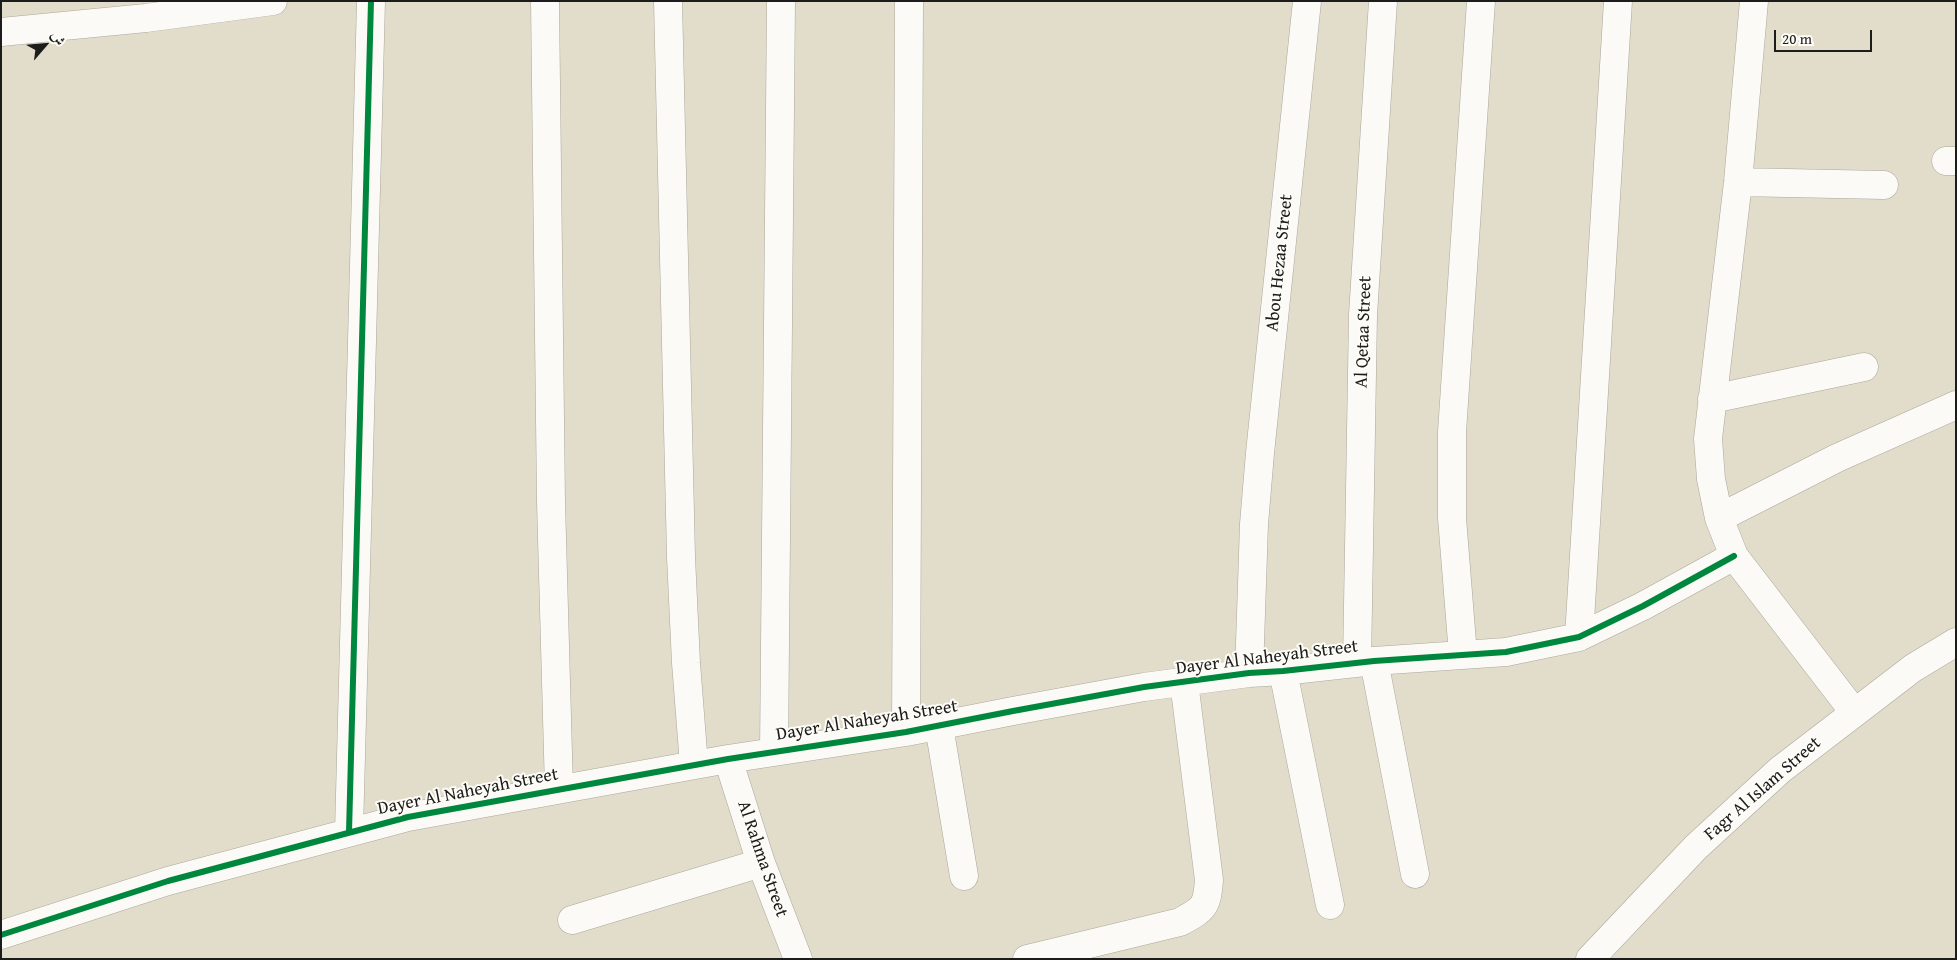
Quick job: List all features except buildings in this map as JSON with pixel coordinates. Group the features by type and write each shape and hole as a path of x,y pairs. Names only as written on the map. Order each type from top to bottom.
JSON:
{"street":[{"path":"1,32 146,18 274,1"},
{"path":"349,832 371,1"},
{"path":"545,1 551,502 559,789"},
{"path":"668,1 681,557 686,663 694,765"},
{"path":"774,752 780,1"},
{"path":"906,732 909,1"},
{"name":"Abou Hezaa Street","path":"1249,673 1254,524 1260,453 1306,1"},
{"name":"Al Qetaa Street","path":"1382,1 1363,315 1366,662 1416,874"},
{"path":"1464,655 1452,518 1452,432 1481,1"},
{"path":"1579,637 1618,1"},
{"path":"1754,1 1738,182 1708,439 1711,479 1719,518 1734,556 1854,712"},
{"path":"1738,182 1884,185"},
{"path":"1712,399 1864,367"},
{"path":"1719,518 1837,458 1956,405"},
{"name":"Dayer Al Naheyah Street","path":"1,935 168,881 408,817 728,759 906,732 1057,703 1184,682 1249,673 1366,662 1506,652 1579,637 1643,606 1734,556"},
{"name":"Fagr Al Islam Street","path":"1590,959 1696,846 1780,770 1913,668 1956,642"},
{"path":"1282,671 1330,905"},
{"path":"1028,959 1180,922 1199,912 1207,899 1209,880 1184,682"},
{"path":"939,726 964,876"},
{"name":"Al Rahma Street","path":"728,759 760,863 798,959"},
{"path":"572,920 760,863"}],"cycle path":[{"path":"349,832 371,1"},
{"path":"1,935 168,881 408,817 728,759 906,732 1144,687 1249,673 1374,661 1506,652 1579,637 1643,606 1734,556"}]}
